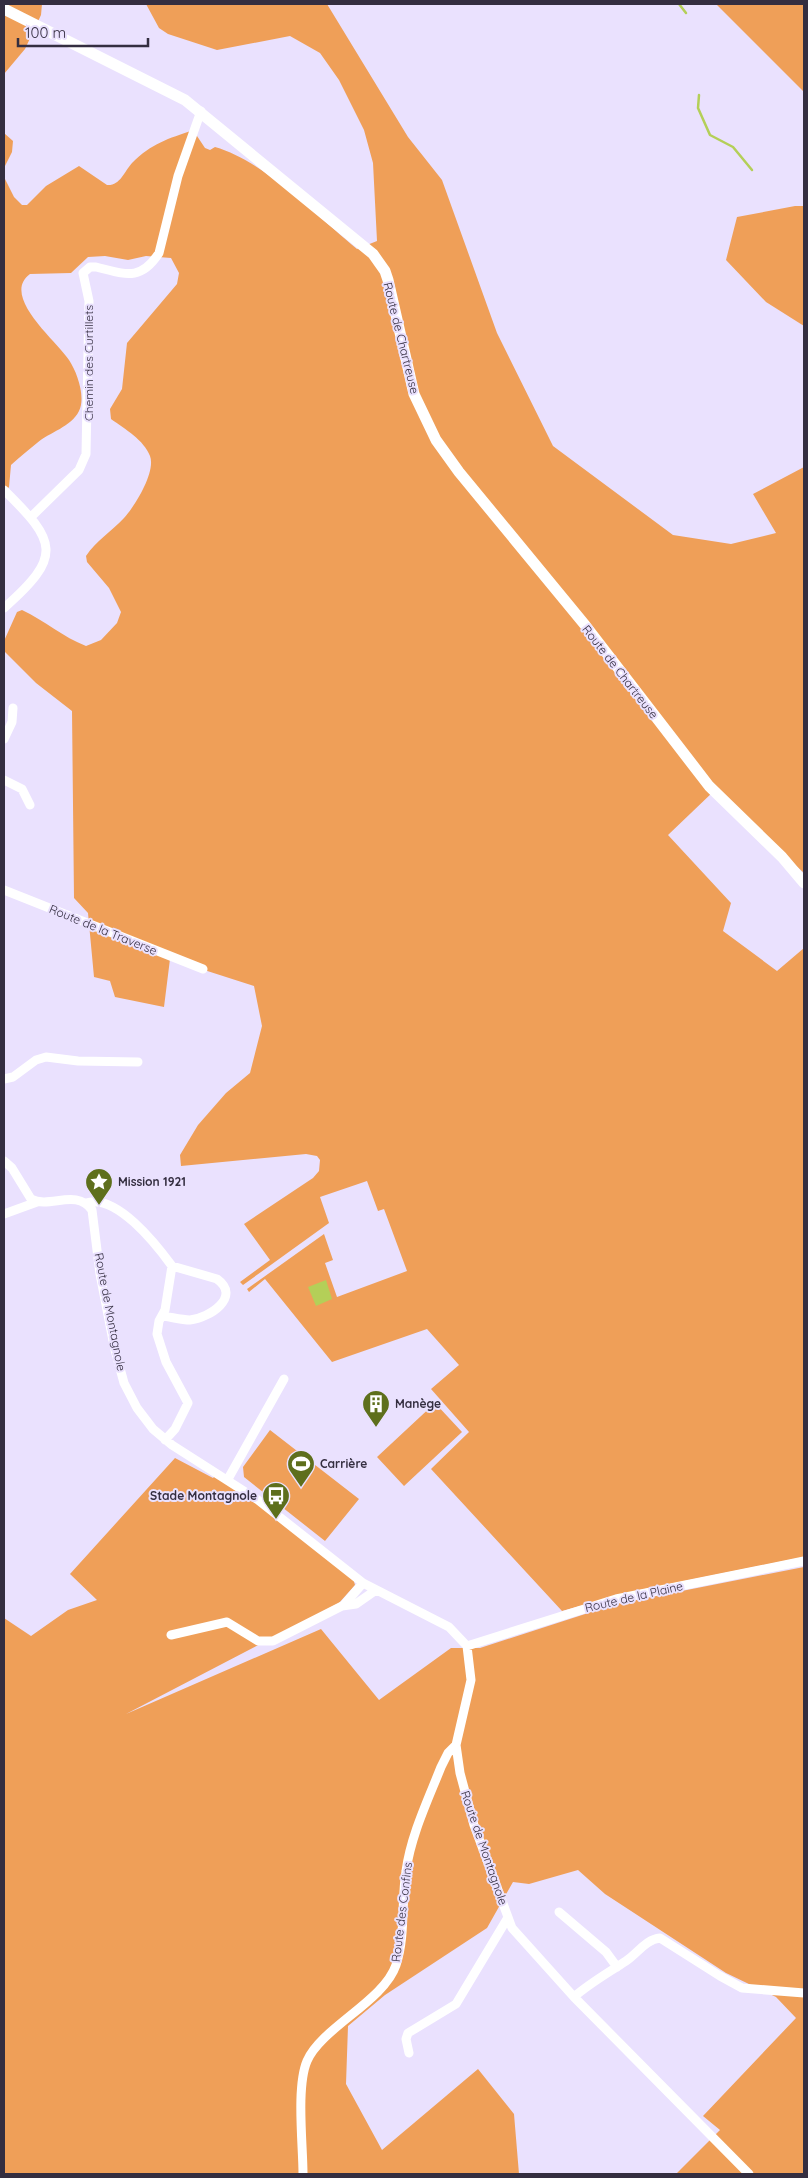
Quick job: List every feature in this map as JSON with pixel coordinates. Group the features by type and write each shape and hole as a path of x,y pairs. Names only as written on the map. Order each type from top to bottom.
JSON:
{"main road":[{"name":"Route de Chartreuse","path":"4,9 185,100 338,225 379,261 385,272 395,305 401,345 414,394 436,440 459,472 585,625 709,786 782,857 804,883"}],"street":[{"name":"Chemin des Curtillets","path":"31,517 79,470 86,454 89,301 83,273 90,267 96,267 132,275 139,273 153,262 159,253 178,176 201,112"},
{"path":"4,490 31,517 45,540 45,560 39,570 4,608"},
{"path":"4,739 12,722 13,708"},
{"path":"4,780 22,789 30,805"},
{"name":"Route de la Traverse","path":"4,890 203,969"},
{"path":"4,1079 14,1077 36,1060 46,1057 78,1061 138,1062"},
{"path":"4,1161 12,1168 26,1193 37,1202"},
{"path":"4,1214 37,1202 67,1199 86,1203 101,1201 126,1215 172,1266 217,1279 223,1283 226,1294 224,1302 206,1316 188,1320 162,1316"},
{"name":"Route de Montagnole","path":"86,1203 93,1213 100,1274 124,1383 146,1421 165,1440 228,1479 363,1583 448,1627 467,1646 471,1680 456,1745 460,1773 474,1825 508,1918 533,1953 574,1997 748,2174"},
{"path":"165,1440 175,1429 188,1403 166,1362 157,1334 157,1327 162,1316 172,1266"},
{"path":"228,1479 284,1380"},
{"name":"Route de la Plaine","path":"467,1646 616,1599 804,1561"},
{"path":"342,1606 363,1583"},
{"path":"171,1635 227,1622 258,1641 273,1641 342,1606 356,1604 376,1590"},
{"name":"Route des Confins","path":"303,2174 302,2084 307,2060 317,2046 385,1982 395,1967 399,1954 404,1881 408,1858 441,1767 448,1753 456,1745"},
{"path":"559,1912 606,1952 617,1967"},
{"path":"410,2053 406,2039 408,2033 456,2004 508,1918"},
{"path":"574,1997 599,1977 617,1967 648,1942 660,1938 742,1988 804,1994"}],"shaded area":[{"path":"4,4 42,4 41,15 25,49 4,74"},
{"path":"146,4 327,4 408,137 442,180 497,333 553,446 673,535 731,544 776,533 753,494 804,467 804,873 714,791 668,835 731,903 723,931 777,971 804,948 804,1557 635,1591 562,1611 431,1469 469,1432 431,1389 459,1365 427,1329 332,1362 265,1279 249,1292 247,1289 324,1234 333,1260 325,1263 337,1297 407,1271 384,1209 378,1211 367,1181 320,1197 329,1223 243,1285 240,1282 270,1260 244,1224 313,1178 319,1171 320,1160 317,1156 306,1154 181,1166 180,1155 198,1125 226,1093 250,1073 262,1026 254,986 170,959 164,1007 115,997 110,981 94,977 88,913 74,898 72,711 36,683 4,651 4,641 17,612 22,610 86,646 101,640 117,623 121,612 109,588 87,562 86,556 134,506 147,479 151,463 147,450 134,435 111,419 110,409 122,389 127,343 177,284 179,273 171,258 146,256 128,260 105,256 88,257 71,273 30,274 23,283 22,294 26,306 43,330 69,360 78,378 82,399 79,411 71,421 42,439 11,465 9,487 4,493 4,177 14,197 22,205 27,205 46,186 79,166 107,185 111,185 119,181 132,163 146,151 161,142 193,130 205,148 210,150 215,147 234,154 271,177 357,249 377,241 373,163 364,130 339,80 320,53 290,36 217,50 168,34 159,28"},
{"path":"716,4 804,4 804,92"},
{"path":"4,133 13,141 12,152 4,168"},
{"path":"804,206 804,326 766,302 726,260 737,217"},
{"path":"326,1280 332,1299 316,1306 308,1287"},
{"name":"Carrière","path":"435,1403 462,1432 404,1486 377,1457"},
{"name":"Carrière","path":"270,1430 359,1499 325,1541 244,1477 243,1467"},
{"path":"175,1458 213,1478 217,1474 352,1575 355,1585 339,1603 126,1714 321,1629 379,1700 451,1648 480,1648 616,1604 804,1567 804,2174 676,2174 720,2130 703,2116 796,2018 776,1997 726,1973 605,1894 578,1870 529,1884 513,1882 487,1928 385,1995 348,2026 346,2084 382,2150 478,2069 514,2114 519,2174 4,2174 4,1618 31,1636 68,1610 97,1600 70,1574"}],"waterway":[{"path":"679,4 686,13"},
{"path":"699,95 698,108 710,135 733,147 752,170"}],"place":[{"name":"Mission 1921","path":"99,1206"},
{"name":"Manège","path":"376,1428"},
{"name":"Carrière","path":"301,1488"},
{"name":"Stade Montagnole","path":"276,1520"}]}
